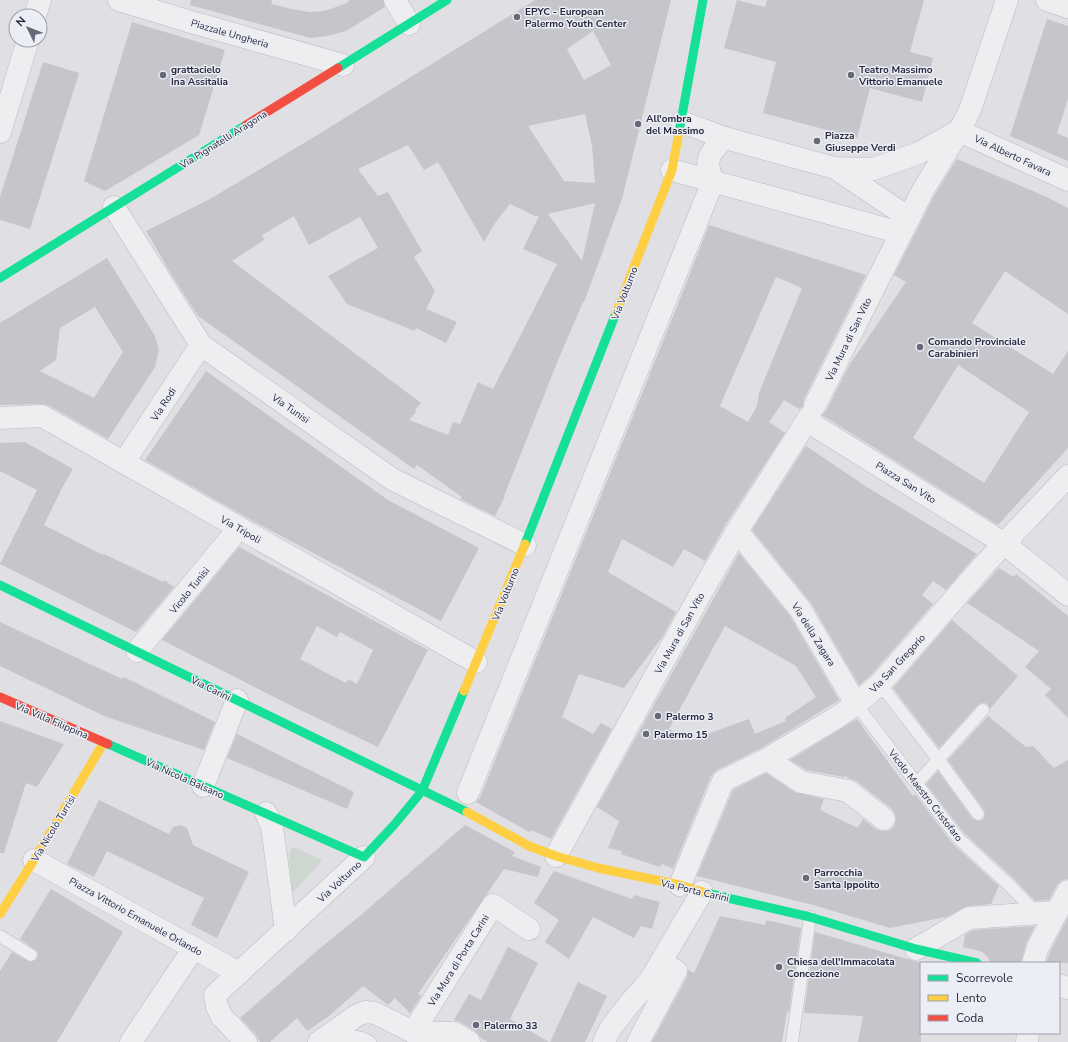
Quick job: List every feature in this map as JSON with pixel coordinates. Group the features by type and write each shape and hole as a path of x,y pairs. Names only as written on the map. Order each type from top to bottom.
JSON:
{"street":[{"name":"Piazzale Ungheria","path":"119,0 342,65"},
{"path":"395,0 409,24"},
{"name":"Via Pignatelli Aragona","path":"0,278 447,0"},
{"path":"703,0 682,122 725,138 835,168 872,169 919,153 959,131 970,110 1007,0"},
{"path":"1047,0 1068,7"},
{"path":"0,132 6,93 25,48"},
{"name":"Via Volturno","path":"246,1042 222,1017 217,1007 214,995 286,930 390,832 422,791 525,545 672,170 682,122"},
{"name":"Via Alberto Favara","path":"959,131 1068,180"},
{"name":"Via Mura di San Vito","path":"556,856 737,530 811,414 923,190 959,131"},
{"path":"713,181 708,172 708,158 715,146 725,138"},
{"path":"835,168 905,226"},
{"path":"672,170 905,226"},
{"path":"468,793 713,181"},
{"name":"Via Tunisi","path":"114,207 201,345 392,479 525,545"},
{"name":"Via Rodi","path":"124,462 201,345"},
{"name":"Piazza San Vito","path":"811,414 1005,544 1068,595"},
{"name":"Via Tripoli","path":"0,418 42,416 476,662"},
{"name":"Via San Gregorio","path":"680,885 723,781 767,759 836,718 880,684 984,565 1068,476"},
{"name":"Vicolo Tunisi","path":"138,651 239,528"},
{"name":"Via della Zagara","path":"737,530 800,609 856,704"},
{"name":"Via Carini","path":"0,585 138,651 422,791"},
{"name":"Via Villa Filippina","path":"0,698 104,742"},
{"path":"203,786 237,700"},
{"name":"Via Nicola Balsano","path":"104,742 364,857"},
{"name":"Via Nicolò Turrisi","path":"0,914 104,742"},
{"path":"767,759 801,782 848,791 884,819"},
{"name":"Via Porta Carini","path":"422,791 462,810 529,846 556,856 598,868 680,885 702,892 810,917 916,949 973,962"},
{"path":"266,813 272,827 286,930"},
{"name":"Piazza Vittorio Emanuele Orlando","path":"34,860 239,973"},
{"path":"1033,962 1046,913 1068,891"},
{"path":"604,1042 610,1030 630,1003 649,982 702,892"},
{"name":"Via Mura di Porta Carini","path":"419,1037 493,906 529,929"},
{"path":"916,949 969,918 1046,913"},
{"path":"131,1042 194,948"},
{"path":"638,1042 676,971 660,963"},
{"path":"319,1042 356,1016 365,1012 375,1013 419,1037 454,1033 470,1042"}],"lane":[{"path":"880,684 978,814"},
{"name":"Vicolo Maestro Cristofaro","path":"856,704 959,839 1009,884 1046,913"},
{"path":"917,783 983,710"},
{"path":"792,1042 810,917"},
{"path":"0,936 31,955"},
{"path":"327,1042 343,1036 356,1036 370,1042"}],"shaded area":[{"path":"294,847 322,861 293,892 291,890 289,853"}],"building":[{"path":"191,0 272,0 271,4 309,12 324,11 347,3 349,0 383,0 385,7 346,31 327,36 310,38 190,5"},
{"path":"535,0 671,0 622,199 584,302 559,358 505,496 495,516 460,499 462,497 417,465 414,469 198,316 146,231 210,199 314,137","holes":["593,31 611,65 584,80 567,49","585,114 592,146 595,183 564,181 528,126","408,145 424,170 438,162 484,242 495,223 510,204 535,216 539,216 523,249 557,264 493,389 478,382 460,424 453,422 448,435 409,420 421,403 232,261 264,240 262,235 294,216 309,245 360,217 378,248 328,276 347,304 415,331 416,328 446,343 457,322 426,309 435,291 414,257 422,251 388,192 378,196 358,169","595,203 582,261 548,214"]},
{"name":"Teatro Massimo Vittorio Emanuele","path":"737,0 765,7 767,0 924,0 910,52 933,58 922,102 870,88 857,138 763,113 776,62 724,48"},
{"path":"1047,19 1068,26 1068,99 1057,133 1068,138 1068,161 1010,136"},
{"path":"132,22 225,50 199,135 105,191 84,181"},
{"path":"43,62 79,73 30,229 0,220 0,197"},
{"path":"957,159 1047,197 1068,208 1068,314 1005,271 972,323 1053,374 1068,351 1068,448 998,525 822,415 826,411 850,364 906,282 894,275 934,196","holes":["958,365 1029,412 984,483 913,438"]},
{"path":"709,225 866,275 804,399 803,406 799,409 784,400 769,422 785,433 726,524 705,561 684,549 673,567 622,539 608,572 676,612 663,636 624,688 579,674 562,717 593,734 601,723 612,729 551,839 531,830 529,832 476,802 480,798","holes":["776,277 802,288 759,393 757,406 748,422 720,406"]},
{"path":"107,258 155,336 159,350 155,367 108,439 48,405 0,405 0,323","holes":["95,307 123,352 94,398 40,371 56,360 60,328"]},
{"path":"206,371 388,500 479,548 441,621 253,521 145,460"},
{"path":"25,442 73,469 44,525 103,555 104,554 163,582 164,580 174,587 136,632 0,564 37,490 0,471 0,443"},
{"path":"806,446 867,487 977,554 946,590 933,581 922,595 933,604 871,675 859,685 811,603 752,530"},
{"path":"239,547 428,650 378,747 294,707 162,640","holes":["317,626 337,637 340,632 373,650 357,684 348,679 346,683 300,659"]},
{"path":"739,553 790,616 839,700 761,748 717,770 711,776 673,869 662,864 660,867 621,854 622,851 608,848 619,821 597,807","holes":["725,626 796,666 816,697 785,718 786,721 755,734 749,719 691,740 669,729"]},
{"path":"999,568 1014,577 1016,574 1068,616 1068,718 1045,695 1051,689 1025,667 1039,651 967,603"},
{"path":"952,620 1018,676 990,709 985,703 978,705 939,748 893,688"},
{"path":"0,622 122,679 124,677 215,722 204,750 104,716 0,666"},
{"path":"988,716 1026,747 1033,746 1054,768 1068,760 1068,879 1062,880 1057,885 1049,900 1035,901 1014,879 965,834 926,784 938,771 972,818 978,821 983,820 985,814 984,810 948,760"},
{"path":"857,719 913,796 915,794 953,844 999,886 991,904 968,906 946,917 890,928 813,905 697,876 733,790 766,773 794,792 824,799 820,810 858,828 863,819 876,829 882,831 888,831 894,827 896,820 892,809 856,781 846,776 844,777 806,770 790,760"},
{"path":"0,721 64,744 37,787 26,783 4,853 0,853"},
{"path":"237,734 354,792 347,809 227,758"},
{"path":"99,800 169,834 173,827 180,825 187,828 193,845 249,872 217,938 191,925 204,898 107,851 94,877 67,864"},
{"path":"465,825 515,852 512,856 541,867 538,877 504,869 418,994 421,996 410,1013 395,998 388,1005 363,986 329,1016 307,1031 297,1018 270,1042 260,1042 255,1033 240,1018"},
{"path":"554,871 632,899 634,895 660,902 652,929 641,926 634,938 593,917 569,959 545,942 559,920 534,903"},
{"path":"51,889 123,932 57,1042 0,1042 0,971 12,952 30,962 37,959 37,951 20,939"},
{"path":"720,916 765,925 766,920 801,928 789,1012 787,1012 782,1042 652,1042 687,977 688,970 694,973"},
{"path":"1068,917 1068,963 1046,962"},
{"path":"1035,926 1026,943 1021,962 989,962 989,959 985,954 980,951 963,947 965,935 973,930"},
{"path":"815,932 920,963 921,1042 858,1042 863,1016 804,1013"},
{"path":"508,947 538,963 510,1019 549,1042 488,1042 480,1037 475,1031 454,1020 469,994 481,1000"},
{"path":"578,982 607,996 585,1042 550,1042"}],"traffic: fast":[{"path":"338,68 447,0"},
{"path":"679,132 703,0"},
{"path":"0,278 246,125"},
{"path":"525,544 616,313"},
{"path":"0,585 467,812"},
{"path":"108,744 364,857 394,825 422,791 464,691"},
{"path":"706,893 810,917 916,949 973,962"}],"traffic: slow":[{"path":"616,313 672,170 679,132"},
{"path":"464,691 525,544"},
{"path":"0,914 104,742"},
{"path":"467,812 529,846 556,856 598,868 680,885 706,893"}],"traffic: jam":[{"path":"246,125 338,68"},
{"path":"0,697 108,744"}],"place":[{"name":"EPYC - European Palermo Youth Center","path":"517,17"},
{"name":"grattacielo Ina Assitalia","path":"163,75"},
{"name":"Teatro Massimo Vittorio Emanuele","path":"851,75"},
{"name":"All'ombra del Massimo","path":"638,124"},
{"name":"Piazza Giuseppe Verdi","path":"817,141"},
{"name":"Comando Provinciale Carabinieri","path":"920,347"},
{"name":"Palermo 3","path":"658,716"},
{"name":"Palermo 15","path":"646,734"},
{"name":"Parrocchia Santa Ippolito","path":"806,878"},
{"name":"Chiesa dell'Immacolata Concezione","path":"779,967"},
{"name":"Palermo 33","path":"476,1025"}]}
